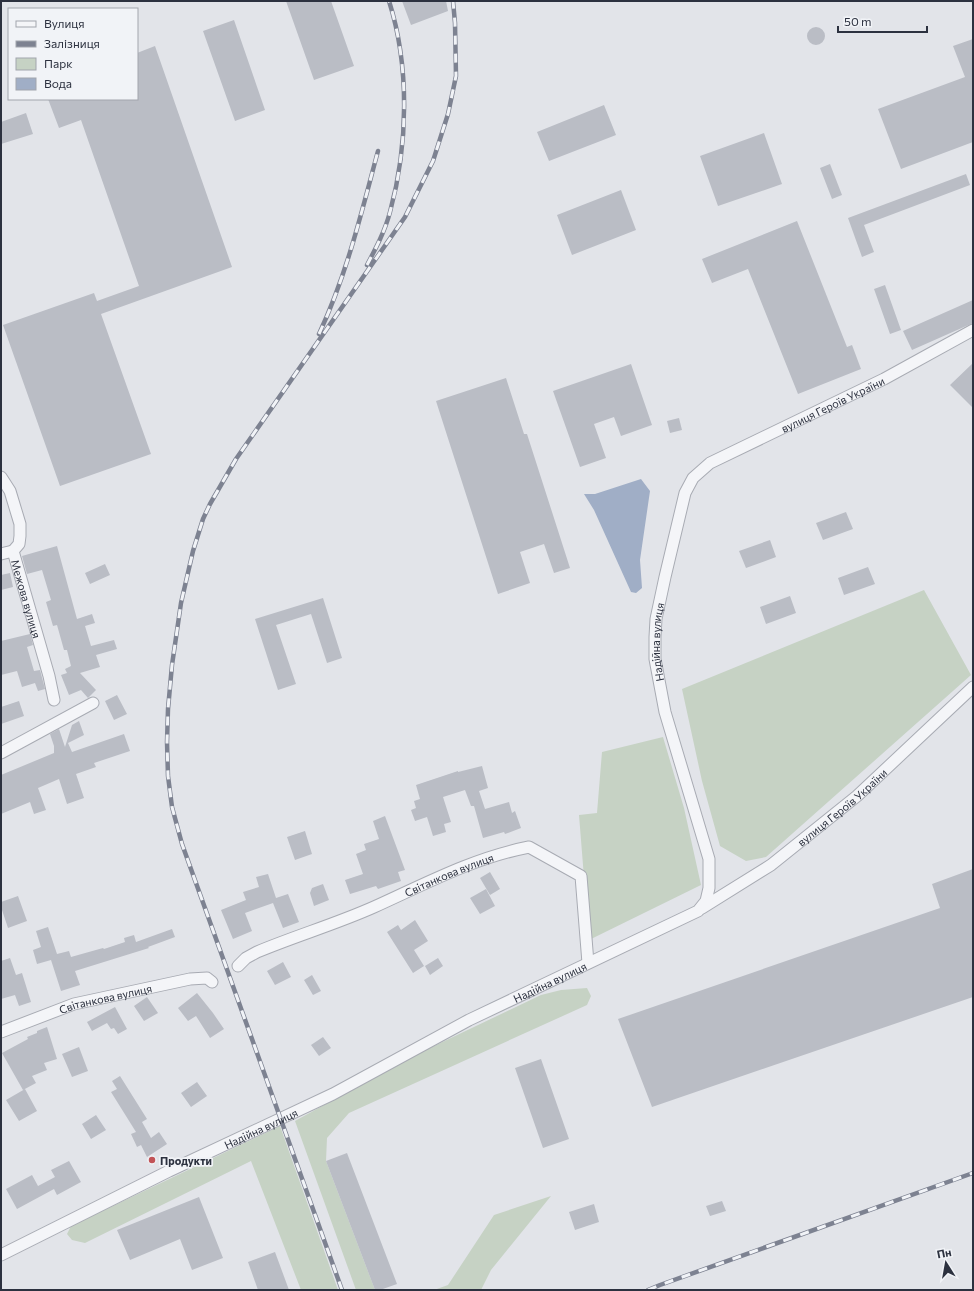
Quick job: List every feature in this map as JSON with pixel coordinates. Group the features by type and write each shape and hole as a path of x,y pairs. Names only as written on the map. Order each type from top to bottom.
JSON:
{"street":[{"name":"вулиця Героїв України","path":"693,478 710,463 884,379 973,330"},
{"name":"Межова вулиця","path":"1,477 10,491 20,524 19,544 13,551 49,676 54,700"},
{"name":"Надійна вулиця","path":"1,1255 169,1171 326,1097 469,1020 698,911 706,901 709,888 709,859 665,712 655,659 656,619 685,493 693,478"},
{"path":"1,554 13,551"},
{"name":"вулиця Героїв України","path":"698,911 770,865 857,796 973,688"},
{"path":"1,753 93,703"},
{"name":"Світанкова вулиця","path":"238,966 246,958 257,952 372,908 430,880 484,858 529,847 581,876 588,963"},
{"name":"Світанкова вулиця","path":"1,1032 74,1004 190,979 207,978 212,982"}],"green space":[{"path":"924,590 971,675 766,857 746,861 720,846 702,781 682,689"},
{"path":"663,737 684,808 701,885 589,940 579,815 597,813 602,752"},
{"path":"587,988 591,996 587,1005 349,1113 327,1138 326,1161 375,1290 356,1290 295,1121 411,1057 541,995 561,990"},
{"path":"280,1126 338,1290 301,1290 251,1161 85,1243 72,1240 67,1234 71,1226"},
{"path":"551,1196 491,1270 481,1290 434,1290 448,1285 494,1215"}],"water":[{"path":"641,479 650,491 640,560 642,588 636,593 631,592 594,510 584,494 595,494"}],"building":[{"path":"286,1 331,1 354,66 314,80"},
{"path":"402,1 446,1 448,11 411,25"},
{"path":"234,20 265,110 235,121 203,31"},
{"path":"816,27 822,30 825,36 822,42 816,45 810,42 807,36 810,30"},
{"path":"973,39 973,142 901,169 878,109 965,77 953,46"},
{"path":"155,46 232,267 101,314 151,454 60,486 3,325 94,293 97,301 139,286 81,120 59,128 48,100 138,100 138,53"},
{"path":"604,105 616,135 549,161 537,132"},
{"path":"26,113 33,134 1,144 1,122"},
{"path":"764,133 782,184 718,206 700,156"},
{"path":"830,164 842,195 832,199 820,168"},
{"path":"966,174 970,185 864,225 874,252 862,257 848,218"},
{"path":"621,190 636,230 572,255 557,215"},
{"path":"797,221 847,347 852,345 861,369 798,394 748,269 712,283 702,259"},
{"path":"885,285 901,330 890,334 874,289"},
{"path":"973,300 973,323 912,350 903,331"},
{"path":"973,363 973,408 950,385"},
{"path":"631,364 652,425 621,436 614,417 594,424 606,458 580,467 553,391"},
{"path":"506,378 524,434 527,434 570,568 554,573 544,544 520,552 530,583 498,594 436,401"},
{"path":"679,418 682,430 670,433 667,421"},
{"path":"846,512 853,529 823,540 816,523"},
{"path":"770,540 776,557 746,568 739,551"},
{"path":"57,546 77,619 92,614 95,623 85,626 91,646 114,640 117,649 96,655 100,667 80,673 96,690 88,698 81,690 69,695 61,675 67,673 65,669 71,666 67,650 64,650 57,625 53,626 46,602 51,600 42,570 27,574 22,556"},
{"path":"105,564 110,575 90,584 85,573"},
{"path":"868,567 875,584 844,595 838,578"},
{"path":"10,573 13,587 1,590 1,575"},
{"path":"790,596 796,613 766,624 760,607"},
{"path":"323,598 342,658 327,663 311,614 276,625 296,684 278,690 255,619"},
{"path":"30,634 33,645 27,647 34,671 40,670 45,689 38,691 35,683 22,687 17,671 1,675 1,641"},
{"path":"117,695 127,714 114,720 105,701"},
{"path":"19,701 24,716 1,724 1,707"},
{"path":"79,721 84,735 68,743 72,752 124,734 130,751 94,763 96,767 76,774 84,798 67,804 59,779 38,788 46,810 34,814 30,802 1,814 1,775 54,753 54,746 50,734 59,729 65,747 72,725"},
{"path":"482,766 488,788 479,791 485,809 509,802 512,813 515,811 521,828 505,834 504,832 483,838 474,806 471,806 465,790 443,797 451,822 444,824 446,832 433,836 427,817 415,821 411,810 416,808 414,801 420,799 416,785 458,771"},
{"path":"385,816 405,870 398,872 401,881 378,889 376,886 350,894 345,880 363,874 356,854 366,850 364,844 379,839 373,821"},
{"path":"305,831 312,854 295,860 287,837"},
{"path":"973,869 973,997 652,1107 618,1019 940,908 932,884"},
{"path":"490,872 500,889 490,895 480,878"},
{"path":"268,874 276,898 288,894 299,922 283,928 273,903 245,913 252,931 233,939 221,910 246,900 243,892 259,887 256,877"},
{"path":"323,884 329,900 314,906 310,893 312,888"},
{"path":"486,889 495,906 480,914 470,898"},
{"path":"18,896 27,921 8,928 1,907 1,902"},
{"path":"415,920 428,941 414,950 424,966 413,973 387,932 398,925 401,930"},
{"path":"48,927 57,954 69,951 71,957 125,942 124,938 134,935 136,942 172,929 175,937 148,947 149,948 75,971 80,985 61,991 51,960 37,964 33,950 41,947 36,931"},
{"path":"10,958 16,975 22,973 31,1002 19,1006 15,995 1,999 1,961"},
{"path":"438,958 443,966 430,975 425,966"},
{"path":"283,962 291,977 275,985 267,971"},
{"path":"312,975 321,991 313,995 304,980"},
{"path":"197,993 224,1029 210,1038 196,1016 188,1021 178,1008"},
{"path":"147,997 158,1013 144,1021 134,1006"},
{"path":"115,1007 127,1029 118,1034 114,1028 111,1029 107,1023 92,1031 87,1022"},
{"path":"47,1027 57,1059 44,1063 47,1070 32,1076 36,1083 23,1090 2,1053 28,1039 27,1037 37,1033 37,1031"},
{"path":"323,1037 331,1048 319,1056 311,1045"},
{"path":"79,1047 88,1071 72,1077 62,1054"},
{"path":"541,1059 569,1139 543,1148 515,1068"},
{"path":"120,1076 147,1119 142,1122 151,1138 159,1132 167,1144 147,1157 141,1145 137,1147 131,1134 136,1132 111,1092 117,1089 112,1081"},
{"path":"197,1082 207,1096 191,1107 181,1093"},
{"path":"25,1089 37,1111 19,1121 6,1100"},
{"path":"96,1115 106,1130 91,1139 82,1124"},
{"path":"347,1153 397,1284 380,1290 375,1290 326,1161"},
{"path":"69,1161 81,1182 57,1195 54,1189 17,1209 6,1189 32,1175 38,1186 55,1177 51,1170"},
{"path":"199,1197 223,1258 192,1270 180,1239 130,1260 117,1230"},
{"path":"722,1201 726,1211 710,1216 706,1206"},
{"path":"594,1204 599,1222 575,1230 569,1212"},
{"path":"275,1252 289,1290 258,1290 248,1262"}],"railway":[{"path":"367,265 383,233 390,212 396,187 403,134 404,106 401,53 389,1"},
{"path":"342,1290 182,844 172,807 168,776 168,709 172,665 181,603 193,551 203,519 210,504 236,459 405,217 433,161 448,114 456,76 453,1"},
{"path":"319,334 338,289 359,221 378,151"},
{"path":"648,1290 973,1173"}],"place":[{"name":"Продукти","path":"152,1160"}]}
